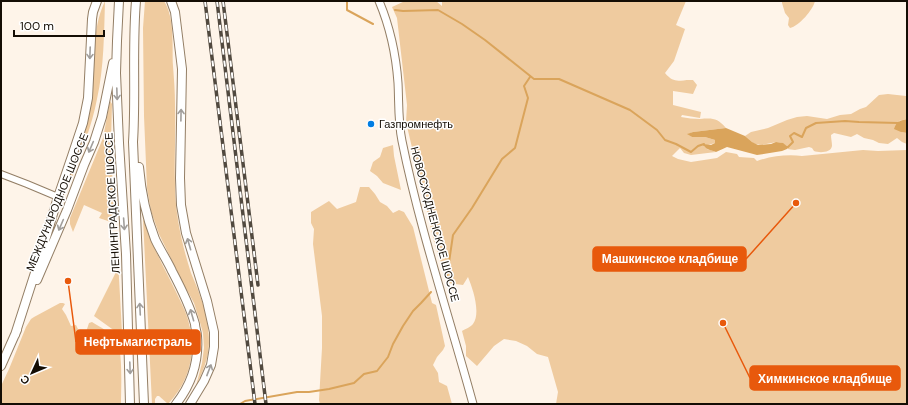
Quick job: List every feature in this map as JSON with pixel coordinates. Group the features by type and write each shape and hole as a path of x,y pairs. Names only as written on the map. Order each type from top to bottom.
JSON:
{"highway":[{"path":"15,334 80,130 88,98 92,19 97,1"},
{"name":"ЛЕНИНГРАДСКОЕ ШОССЕ","path":"119,1 116,73 126,254 130,404"},
{"name":"ЛЕНИНГРАДСКОЕ ШОССЕ","path":"136,1 134,22 134,149 144,404"},
{"path":"171,1 176,12 182,69 181,205 186,233 207,301 214,332 214,347 211,365 204,381 190,404"},
{"name":"МЕЖДУНАРОДНОЕ ШОССЕ","path":"1,366 94,142 102,117 117,41"},
{"path":"135,116 140,175 145,204 155,239 191,311 197,335 196,364 184,393 176,404"}],"main road":[{"name":"НОВОСХОДНЕНСКОЕ ШОССЕ","path":"379,1 390,32 395,57 401,139 421,223 473,404"}],"street":[{"path":"1,174 58,197"}],"shaded area":[{"path":"105,1 101,75 95,109 72,178 69,177 82,141 91,103 95,38 100,13"},
{"path":"145,1 164,1 170,16 173,41 175,95 176,207 185,252 204,307 209,337 209,349 203,371 196,386 204,348 203,333 194,303 159,234 151,211 147,188 143,28"},
{"path":"405,1 436,1 442,6 442,1 686,1 676,25 685,29 674,61 665,73 672,79 678,81 693,80 697,85 693,94 673,91 673,105 701,112 700,118 682,115 681,117 714,119 726,128 688,134 692,137 705,137 715,140 715,143 708,145 707,149 716,152 691,155 684,153 680,148 672,156 691,162 717,158 726,152 737,154 739,157 754,158 757,161 785,155 802,156 863,150 907,150 907,404 556,404 558,392 548,357 537,354 527,346 516,341 504,339 494,346 477,366 466,356 466,346 462,331 472,325 475,319 476,307 474,294 468,277 463,285 448,283 434,242 406,122 407,105 397,18 392,7"},
{"path":"782,1 815,1 812,9 805,17 794,27 790,28 788,25 789,18 785,13"},
{"path":"888,94 907,97 907,119 899,121 901,132 907,133 907,144 897,138 888,144 879,143 857,134 851,137 834,133 831,135 831,148 824,152 819,152 814,151 809,147 795,150 787,149 788,147 779,142 760,145 753,143 745,136 751,132 768,128 797,117 807,116 827,119 840,115 851,114 866,107 879,95"},
{"path":"110,101 112,104 111,142 114,223 99,218 102,213 84,205 73,232 70,224 70,218 103,138"},
{"path":"907,119 907,133 894,129 896,124"},
{"path":"726,128 745,136 758,145 776,142 783,143 788,147 782,151 757,155 727,147 716,152 707,149 703,144 711,145 715,143 715,140 705,137 692,137 687,134"},
{"path":"393,145 401,190 383,183 370,171 373,162 380,157 383,148"},
{"path":"360,187 369,187 380,202 387,206 393,213 399,210 404,212 413,227 432,303 436,305 445,346 433,365 438,373 439,382 447,386 452,404 320,404 322,316 313,244 314,229 311,223 311,212 329,201 337,209 356,202"},
{"path":"143,219 152,243 185,311 191,336 191,360 188,372 183,383 168,404 157,396 155,399 155,404 152,404"},
{"path":"118,260 122,332 119,334 94,316 115,274 115,263"},
{"path":"60,303 65,304 62,309 71,326 76,325 81,335 85,335 89,323 92,322 109,333 117,341 121,362 121,404 1,404 1,386 26,327 31,319"}],"waterway":[{"path":"347,1 347,10 373,24"},
{"path":"395,10 438,10 485,40 534,79 559,79 630,110 657,130 665,140 691,152 698,146 704,145"},
{"path":"447,276 453,235 472,208 502,159 515,148 528,98 524,86 530,77"},
{"path":"786,147 793,142 790,136 794,133 802,137 806,128 816,123 845,121 898,123"},
{"path":"240,404 245,401 297,392 329,389 354,383 364,374 377,371 388,357 393,344 413,311 431,292"}],"railway":[{"path":"205,1 255,404"},
{"path":"217,1 266,404"},
{"path":"223,1 258,285"}],"place":[{"name":"Газпромнефть","path":"371,124"},
{"name":"Машкинское кладбище","path":"796,203"},
{"name":"Нефтьмагистраль","path":"68,281"},
{"name":"Химкинское кладбище","path":"723,323"}]}
